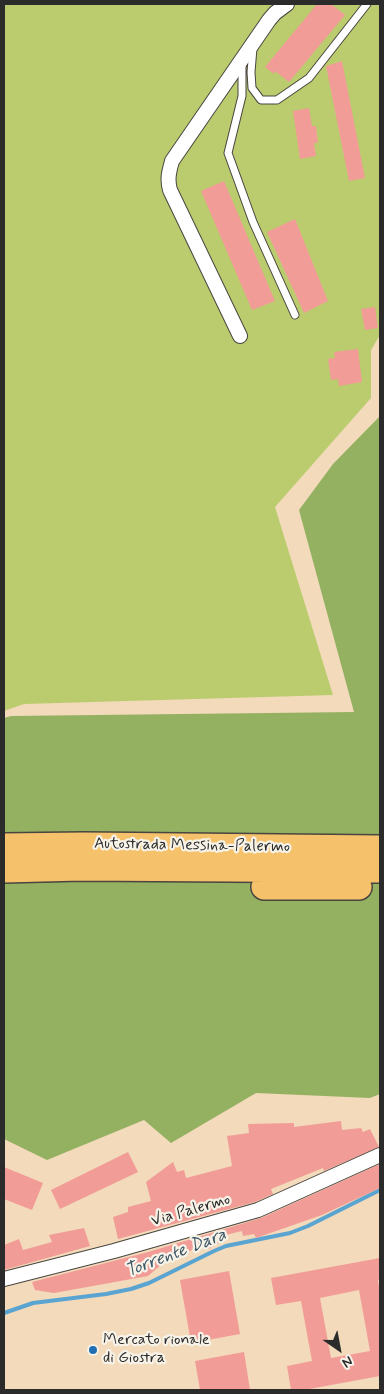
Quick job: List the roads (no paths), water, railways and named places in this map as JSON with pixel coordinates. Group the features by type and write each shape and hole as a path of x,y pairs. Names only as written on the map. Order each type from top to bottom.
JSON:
{"highway":[{"path":"138,845 209,833 380,834"},
{"name":"Autostrada Messina-Palermo","path":"4,870 138,845 380,848"},
{"name":"Autostrada Messina-Palermo","path":"4,846 83,856 138,869 380,870"},
{"path":"138,869 178,878 223,884 265,887 380,887"}],"street":[{"path":"240,336 170,190 168,174 172,161 275,13 287,4"},
{"name":"Via Palermo","path":"4,1279 114,1251 258,1210 380,1156"}],"lane":[{"path":"253,45 252,88 261,100 277,100 309,78 367,4"},
{"path":"242,62 242,96 228,153 253,222 295,315"}],"waterway":[{"name":"Torrente Dara","path":"4,1313 33,1303 131,1289 149,1283 226,1246 290,1233 308,1226 380,1190"}],"place":[{"name":"Mercato rionale di Giostra","path":"93,1350"}]}
